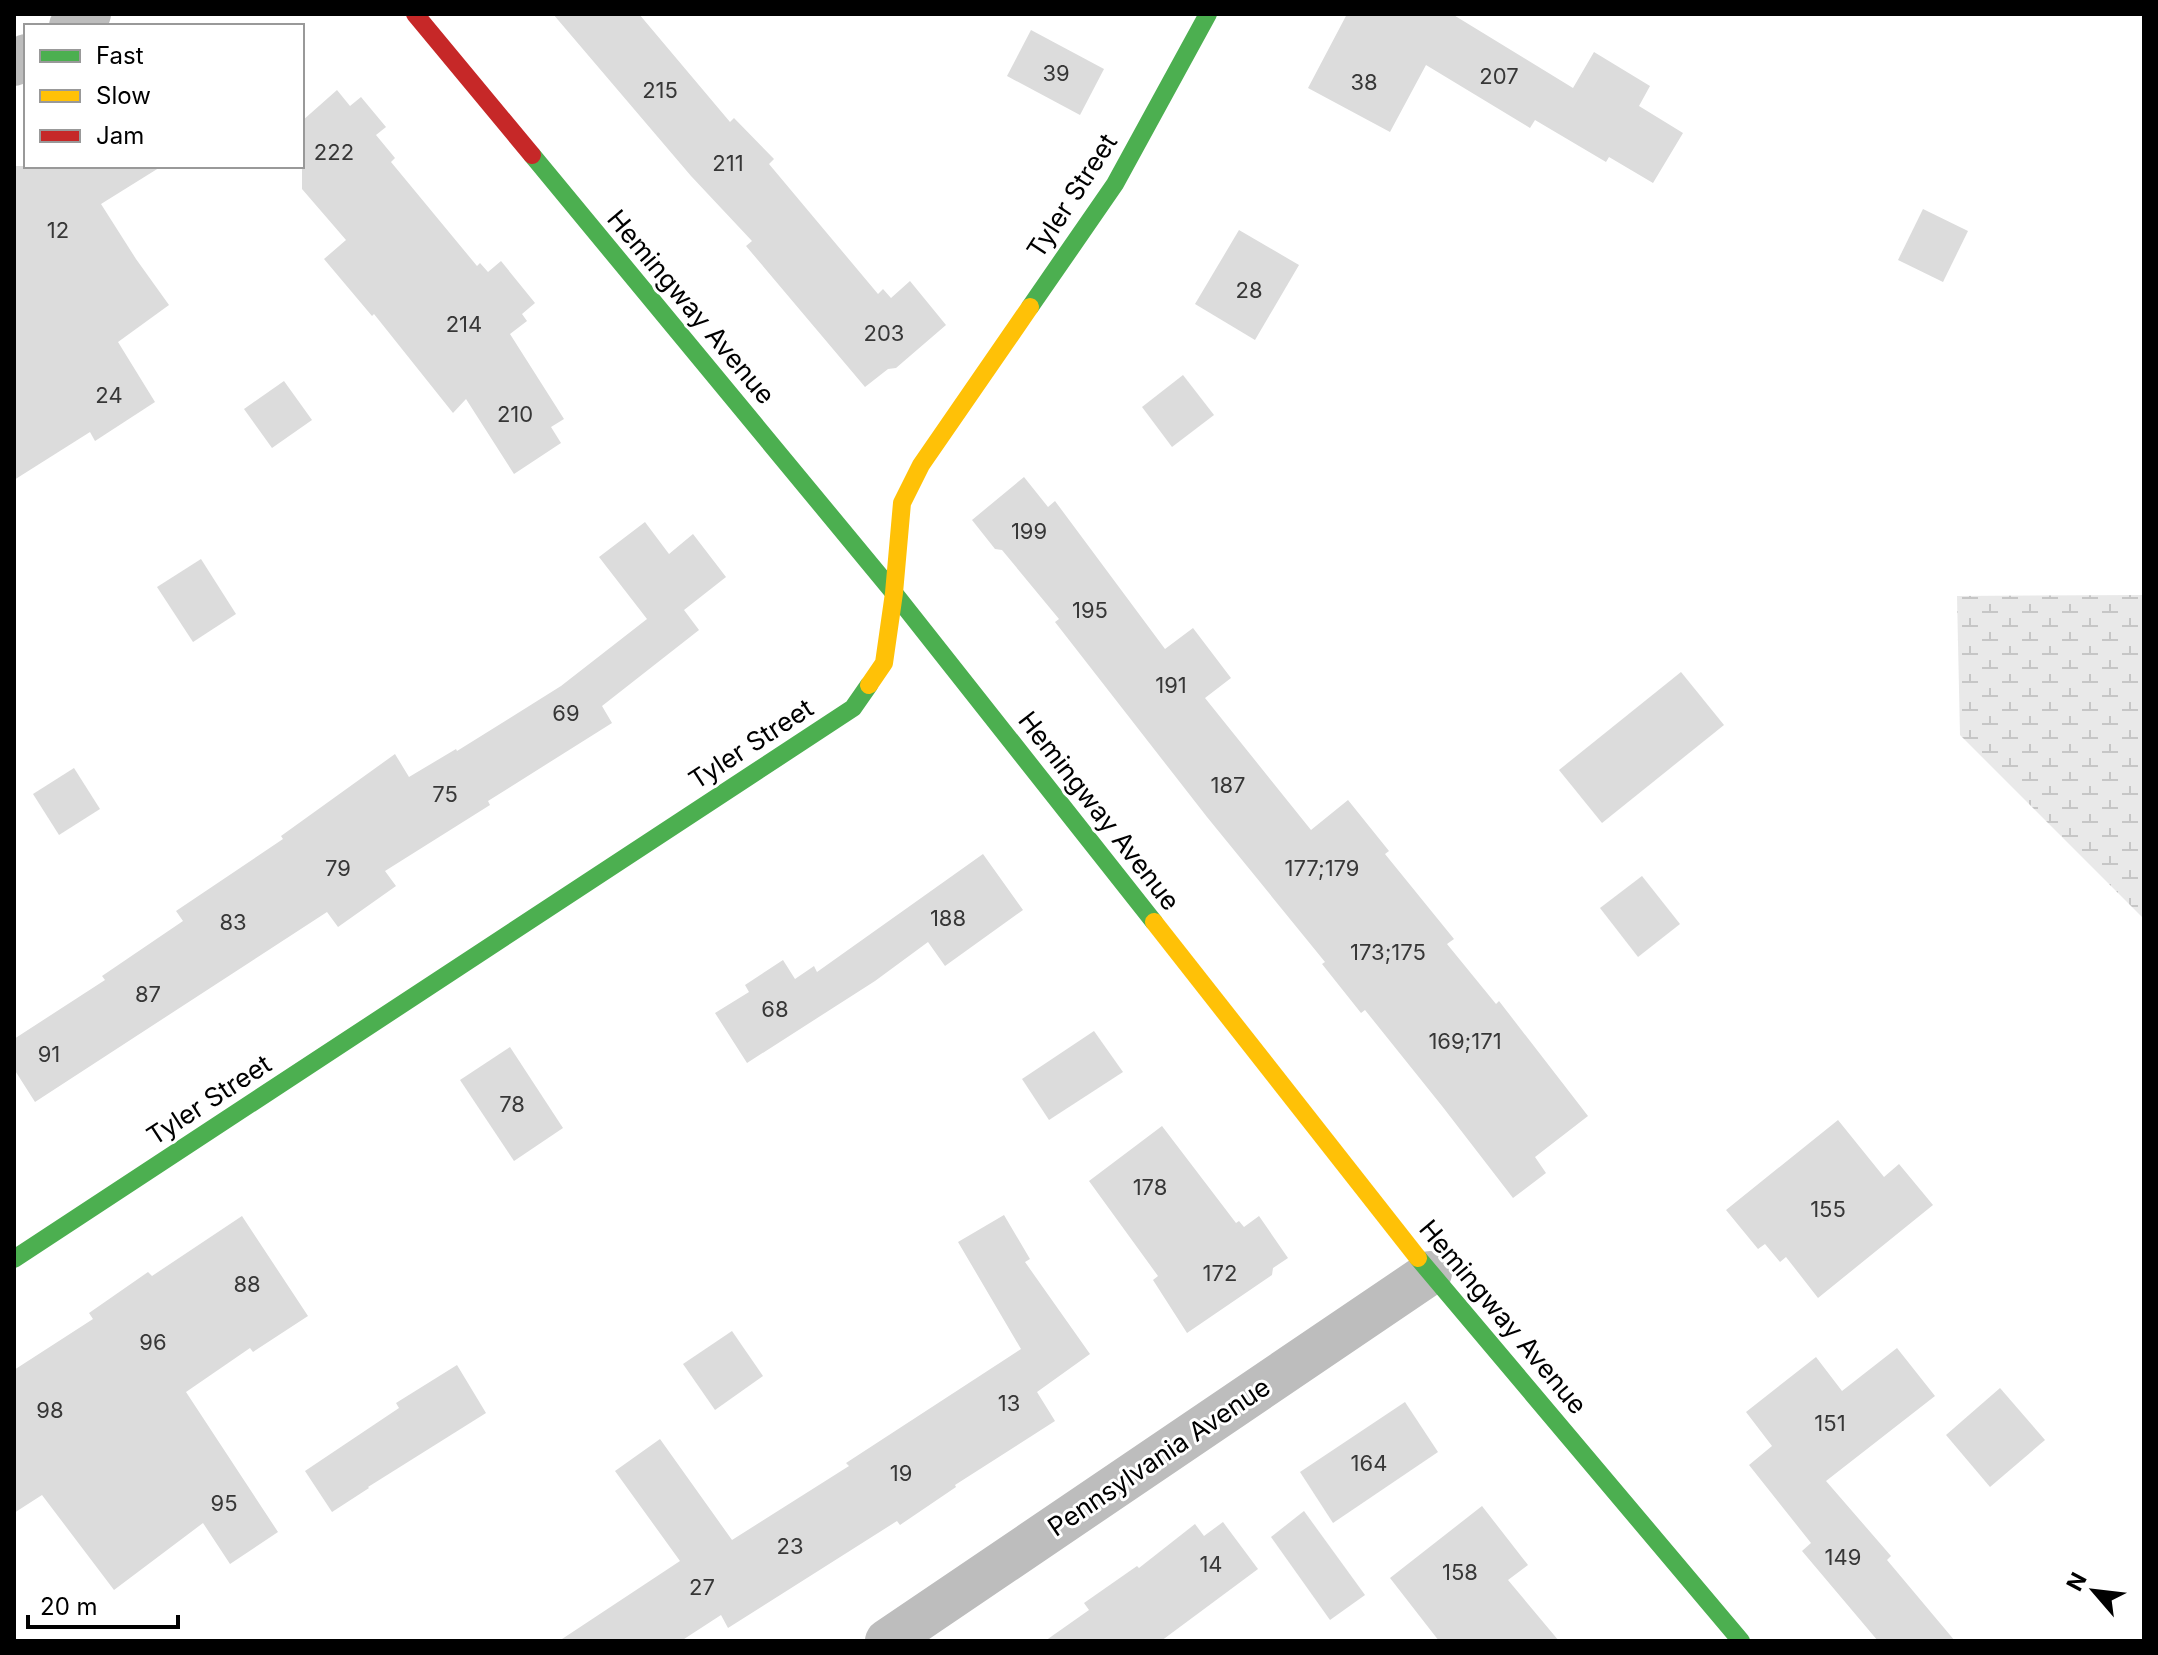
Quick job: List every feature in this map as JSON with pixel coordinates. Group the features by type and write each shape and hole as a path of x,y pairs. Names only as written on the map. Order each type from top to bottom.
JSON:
{"main road":[{"name":"Hemingway Avenue","path":"415,14 894,593 1430,1273 1741,1641"},
{"name":"Tyler Street","path":"14,1259 853,708 884,663 902,503 921,465 1115,184 1208,14"}],"street":[{"name":"Pennsylvania Avenue","path":"887,1641 1430,1273"}],"green space":[{"path":"2144,595 2144,919 1960,735 1957,596"}],"building":[{"path":"553,14 639,14 730,122 734,118 774,159 769,164 878,294 883,289 891,298 910,281 946,325 896,368 888,369 865,387 746,246 752,241 691,176"},
{"path":"1347,14 1452,14 1573,88 1594,52 1650,86 1639,106 1683,133 1653,183 1609,157 1606,162 1535,120 1530,128 1426,65 1390,132 1308,88"},
{"path":"1031,30 1104,69 1080,115 1007,76"},
{"path":"337,90 350,106 361,97 386,127 376,135 395,158 391,162 477,266 480,263 488,272 501,261 535,303 522,314 527,321 510,334 564,419 551,427 561,443 514,474 466,399 453,413 374,314 372,316 324,259 346,240 302,189 304,119"},
{"path":"14,166 159,168 101,204 169,305 118,342 155,402 95,441 90,432 14,480"},
{"path":"1923,209 1968,231 1943,282 1898,260"},
{"path":"1239,230 1299,265 1255,340 1195,304"},
{"path":"1183,375 1214,415 1172,447 1142,407"},
{"path":"284,381 312,420 272,448 244,409"},
{"path":"1024,477 1048,507 1055,501 1165,649 1193,628 1231,678 1205,698 1311,830 1348,800 1389,851 1385,854 1454,939 1447,944 1496,1004 1499,1001 1588,1116 1535,1157 1546,1173 1513,1198 1365,1010 1361,1013 1322,964 1325,962 1055,622 1059,619 1002,550 995,549 972,520"},
{"path":"645,522 669,554 693,534 726,577 684,610 699,630 602,706 612,723 385,871 396,886 338,927 327,912 35,1102 14,1069 14,1039 105,980 102,976 183,921 176,911 283,839 281,836 395,754 409,777 561,686 647,619 599,557"},
{"path":"201,559 236,614 193,642 157,587"},
{"path":"1681,672 1724,725 1602,823 1559,770"},
{"path":"74,768 100,809 59,835 33,794"},
{"path":"983,854 1023,910 945,966 928,942 875,981 747,1063 715,1013 749,992 745,985 783,960 795,979 814,966 817,972"},
{"path":"1642,876 1680,924 1638,957 1600,908"},
{"path":"1094,1031 1123,1072 1049,1120 1022,1079"},
{"path":"510,1047 563,1128 514,1161 460,1080"},
{"path":"1838,1120 1884,1177 1899,1164 1933,1205 1818,1298 1786,1257 1780,1262 1765,1244 1758,1249 1726,1210"},
{"path":"1162,1126 1236,1223 1239,1221 1244,1227 1259,1216 1288,1258 1273,1268 1272,1275 1187,1333 1153,1280 1158,1276 1089,1181"},
{"path":"1004,1215 1030,1259 1025,1262 1090,1354 1037,1392 1055,1421 955,1485 900,1525 897,1521 728,1628 721,1615 681,1641 559,1641 680,1561 615,1471 660,1439 732,1540 849,1466 846,1463 1021,1349 958,1242"},
{"path":"242,1216 308,1316 253,1352 250,1348 186,1392 278,1532 230,1564 203,1523 114,1590 42,1495 14,1513 14,1370 93,1319 89,1313 148,1272 152,1276"},
{"path":"732,1331 763,1376 715,1410 683,1364"},
{"path":"1897,1348 1935,1396 1826,1481 1891,1556 1887,1560 1955,1641 1878,1641 1802,1551 1811,1543 1749,1465 1772,1446 1746,1412 1816,1357 1842,1391"},
{"path":"457,1365 486,1413 332,1512 305,1471 399,1408 396,1403"},
{"path":"2000,1388 2045,1440 1990,1487 1946,1435"},
{"path":"1405,1402 1438,1452 1333,1523 1300,1472"},
{"path":"1482,1506 1528,1565 1508,1580 1559,1641 1439,1641 1390,1578"},
{"path":"1304,1511 1365,1595 1330,1620 1271,1537"},
{"path":"1223,1522 1258,1569 1161,1641 1045,1641 1089,1610 1084,1603 1137,1566 1139,1568 1195,1524 1204,1536"}],"traffic: fast":[{"path":"1030,307 1115,184 1208,14"},
{"path":"532,155 894,593 1154,922"},
{"path":"14,1259 853,708 869,685"},
{"path":"1418,1258 1741,1641"}],"traffic: slow":[{"path":"869,685 884,663 902,503 921,465 1030,307"},
{"path":"1154,922 1418,1258"}],"traffic: jam":[{"path":"415,14 532,155"}]}
